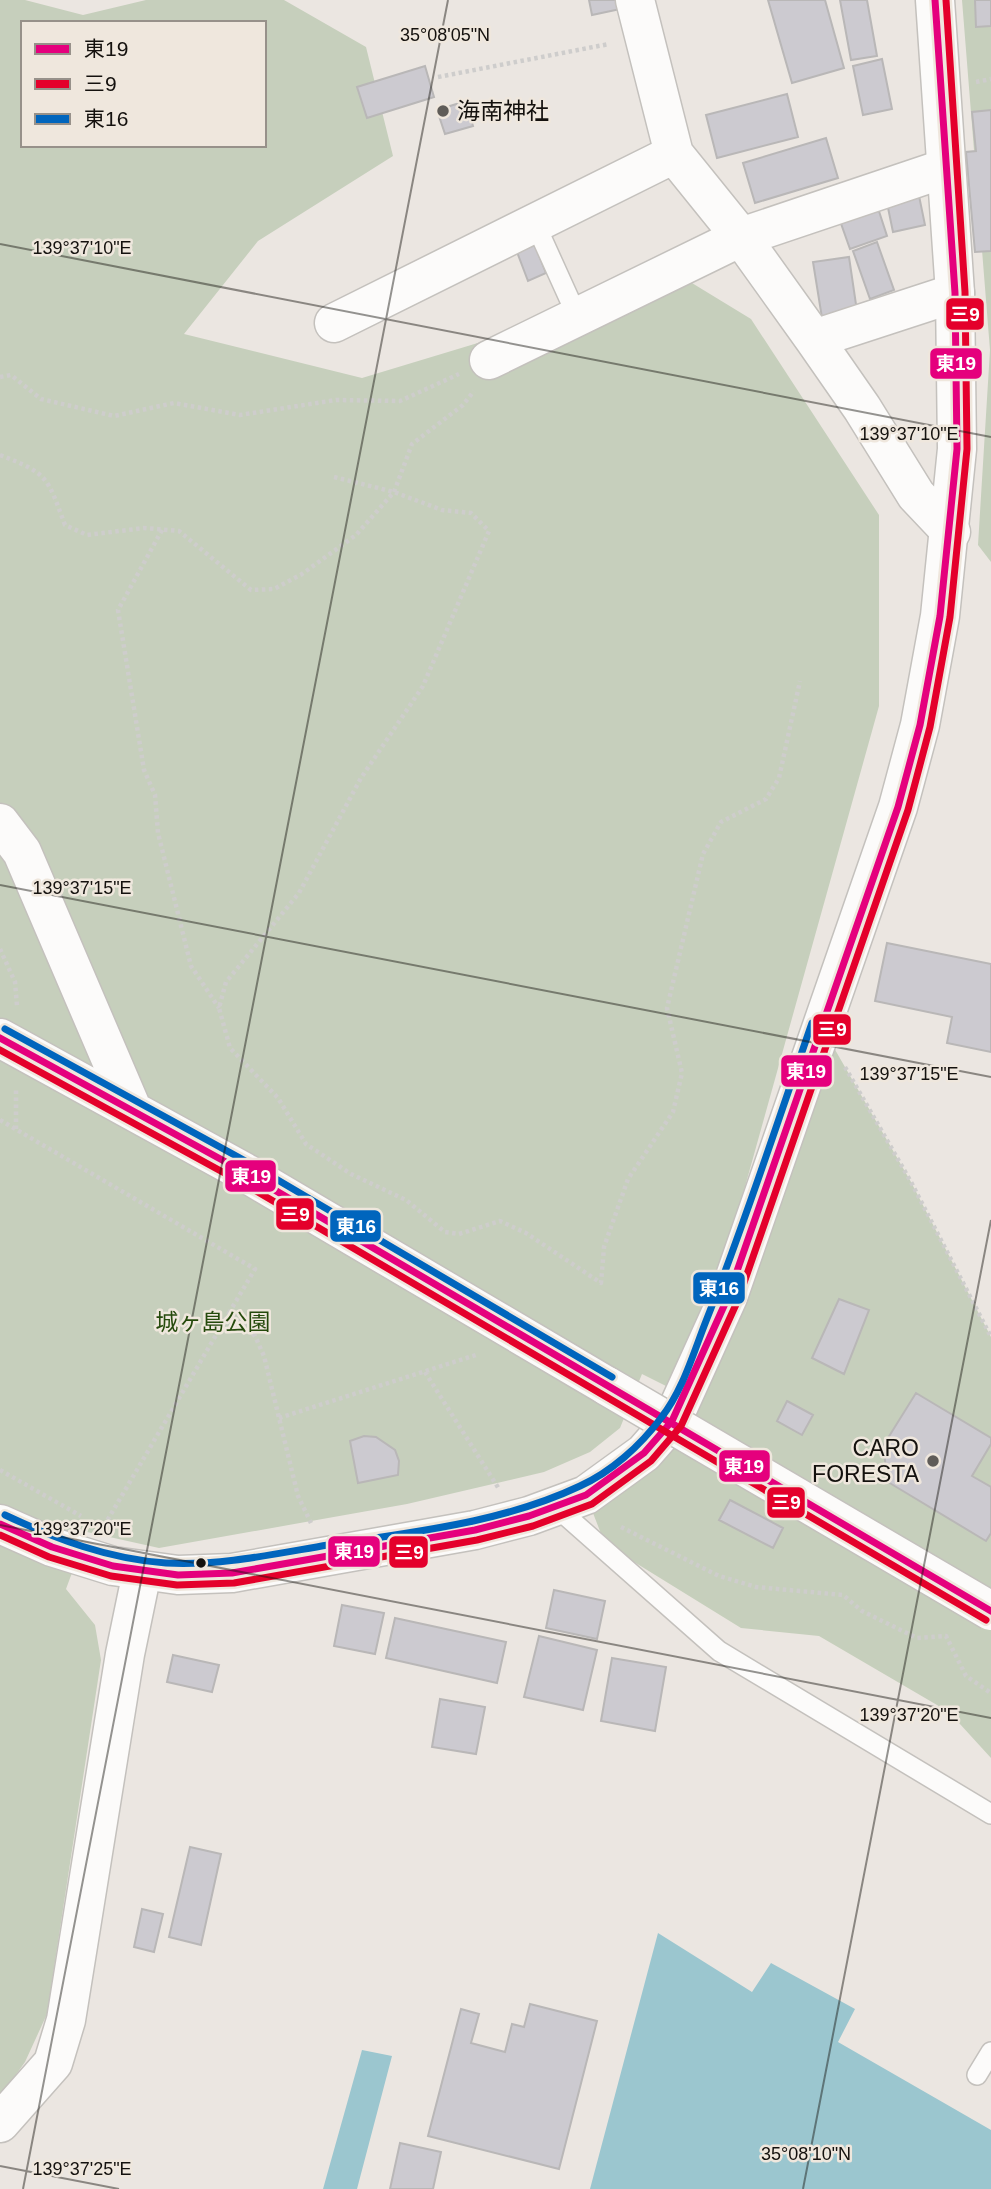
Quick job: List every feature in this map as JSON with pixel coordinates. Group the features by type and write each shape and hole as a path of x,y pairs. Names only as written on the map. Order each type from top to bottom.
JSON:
{"street":[{"path":"635,0 674,154 741,237 862,408 916,495 951,531"},
{"path":"0,1524 85,1559 142,1572 232,1573 475,1530 571,1501 644,1453 672,1421 728,1297 898,807 920,725 940,616 951,531 957,449 956,293 935,0"},
{"path":"334,324 534,221 674,154"},
{"path":"479,374 577,316 741,237 946,168"},
{"path":"814,340 956,293"},
{"path":"0,823 22,852 132,1109"},
{"path":"9,1028 132,1109 991,1611"},
{"path":"0,2123 53,2063 66,2020 125,1654 142,1572"}],"lane":[{"path":"534,221 577,316"},
{"path":"571,1501 719,1651 991,1814"},
{"path":"977,2075 991,2052"}],"path":[{"path":"438,77 644,37"},
{"path":"455,376 479,374"},
{"path":"0,377 11,375 41,398 114,416 174,403 240,415 336,400 400,401 455,376 479,374"},
{"path":"0,455 35,468 49,482 65,525 87,535 144,528 179,531 251,590 274,589 302,574 356,535 394,492 412,444 463,405 479,374"},
{"path":"219,1008 226,982 299,893 361,778 423,686 489,531 471,513 442,510 394,492 334,477"},
{"path":"162,530 118,610 144,770 155,795 158,833 191,966 219,1008 230,1048 278,1098 306,1144 351,1174 406,1200 445,1231 459,1234 500,1221 526,1233 601,1283 604,1247 628,1179 673,1112 682,1073 667,1008 703,854 721,822 765,799 779,778 800,681"},
{"path":"0,948 15,982 9,1028"},
{"path":"822,1027 911,1182 991,1337"},
{"path":"16,1077 16,1130"},
{"path":"0,1120 255,1269 104,1526"},
{"path":"229,1313 255,1336 264,1356 298,1496 324,1556"},
{"path":"279,1418 479,1354"},
{"path":"425,1371 502,1495"},
{"path":"0,1470 83,1517"},
{"path":"571,1501 719,1576 756,1587 843,1595 862,1611 917,1638 946,1636 966,1675 991,1693"},
{"path":"95,1524 125,1525"}],"green space":[{"name":"城ヶ島公園","path":"0,0 25,0 83,15 146,0 284,0 366,47 393,156 258,241 184,334 362,378 687,280 751,319 879,515 879,706 736,1219 704,1311 666,1386 642,1374 620,1428 590,1452 544,1472 407,1504 159,1548 87,1532 66,1589 95,1625 101,1660 47,2014 25,2062 0,2097"},
{"path":"962,0 991,0 991,562 978,545 990,350"},
{"path":"822,1027 911,1182 991,1337 991,1758 949,1712 819,1636 741,1628 605,1544 586,1495 644,1453"}],"water":[{"path":"658,1933 752,1992 771,1963 855,2009 838,2042 991,2130 991,2189 590,2189"},
{"path":"362,2050 392,2056 357,2189 323,2189"}],"building":[{"path":"589,0 623,0 625,8 592,15"},
{"path":"768,0 825,0 844,68 792,83"},
{"path":"840,0 867,0 877,56 851,60"},
{"path":"975,0 991,0 991,26 976,27"},
{"path":"882,59 892,109 863,115 853,66"},
{"path":"425,66 434,97 367,118 357,87"},
{"path":"787,94 798,137 717,158 706,115"},
{"path":"466,101 473,126 445,134 437,110"},
{"path":"991,110 991,251 975,252 966,152 976,151 972,112"},
{"path":"826,138 838,178 755,203 743,163"},
{"path":"918,191 925,225 893,232 886,198"},
{"path":"876,202 887,236 850,249 838,215"},
{"path":"877,242 894,290 870,299 853,251"},
{"path":"535,245 546,273 528,281 517,252"},
{"path":"849,257 858,318 823,324 813,262"},
{"path":"887,943 991,964 991,1052 947,1043 952,1017 875,1001"},
{"path":"839,1299 869,1310 844,1374 812,1358"},
{"name":"CARO FORESTA","path":"916,1393 991,1438 991,1444 972,1476 991,1487 991,1533 986,1541 888,1482 883,1446"},
{"path":"787,1401 813,1415 802,1435 777,1421"},
{"path":"364,1436 376,1437 395,1450 399,1461 398,1475 358,1483 350,1441"},
{"path":"730,1500 783,1528 773,1548 719,1520"},
{"path":"554,1590 605,1601 597,1639 546,1628"},
{"path":"342,1605 384,1613 375,1654 334,1646"},
{"path":"395,1618 506,1642 497,1683 386,1658"},
{"path":"539,1636 597,1650 583,1710 524,1697"},
{"path":"173,1655 219,1665 212,1692 167,1682"},
{"path":"612,1658 666,1667 655,1731 601,1721"},
{"path":"440,1699 485,1707 476,1754 432,1747"},
{"path":"190,1847 221,1854 201,1945 169,1937"},
{"path":"142,1909 163,1914 154,1952 134,1947"},
{"path":"530,2004 597,2021 559,2169 428,2136 461,2009 479,2014 471,2043 505,2052 512,2024 524,2027"},
{"path":"400,2143 441,2152 433,2189 390,2189"}],"transit line":[{"name":"東19","path":"0,1524 52,1547 113,1566 178,1575 232,1573 475,1530 529,1516 586,1495 644,1453 672,1421 728,1297 898,807 920,725 940,616 957,449 955,293 935,0"},
{"name":"三9","path":"0,1535 49,1557 111,1576 177,1585 234,1583 477,1540 533,1526 592,1504 651,1461 681,1426 738,1300 908,810 930,727 950,617 967,449 965,292 946,0"},
{"name":"東16","path":"5,1515 63,1540 124,1557 166,1563 207,1563 488,1518 550,1499 603,1473 624,1457 653,1428 669,1407 681,1384 734,1247 812,1023"},
{"name":"東16","path":"5,1029 249,1163 612,1377"},
{"name":"東19","path":"0,1038 244,1172 991,1611"},
{"name":"三9","path":"0,1050 239,1181 986,1620"}],"place":[{"name":"海南神社","path":"443,111"},
{"name":"CARO FORESTA","path":"933,1461"}]}
